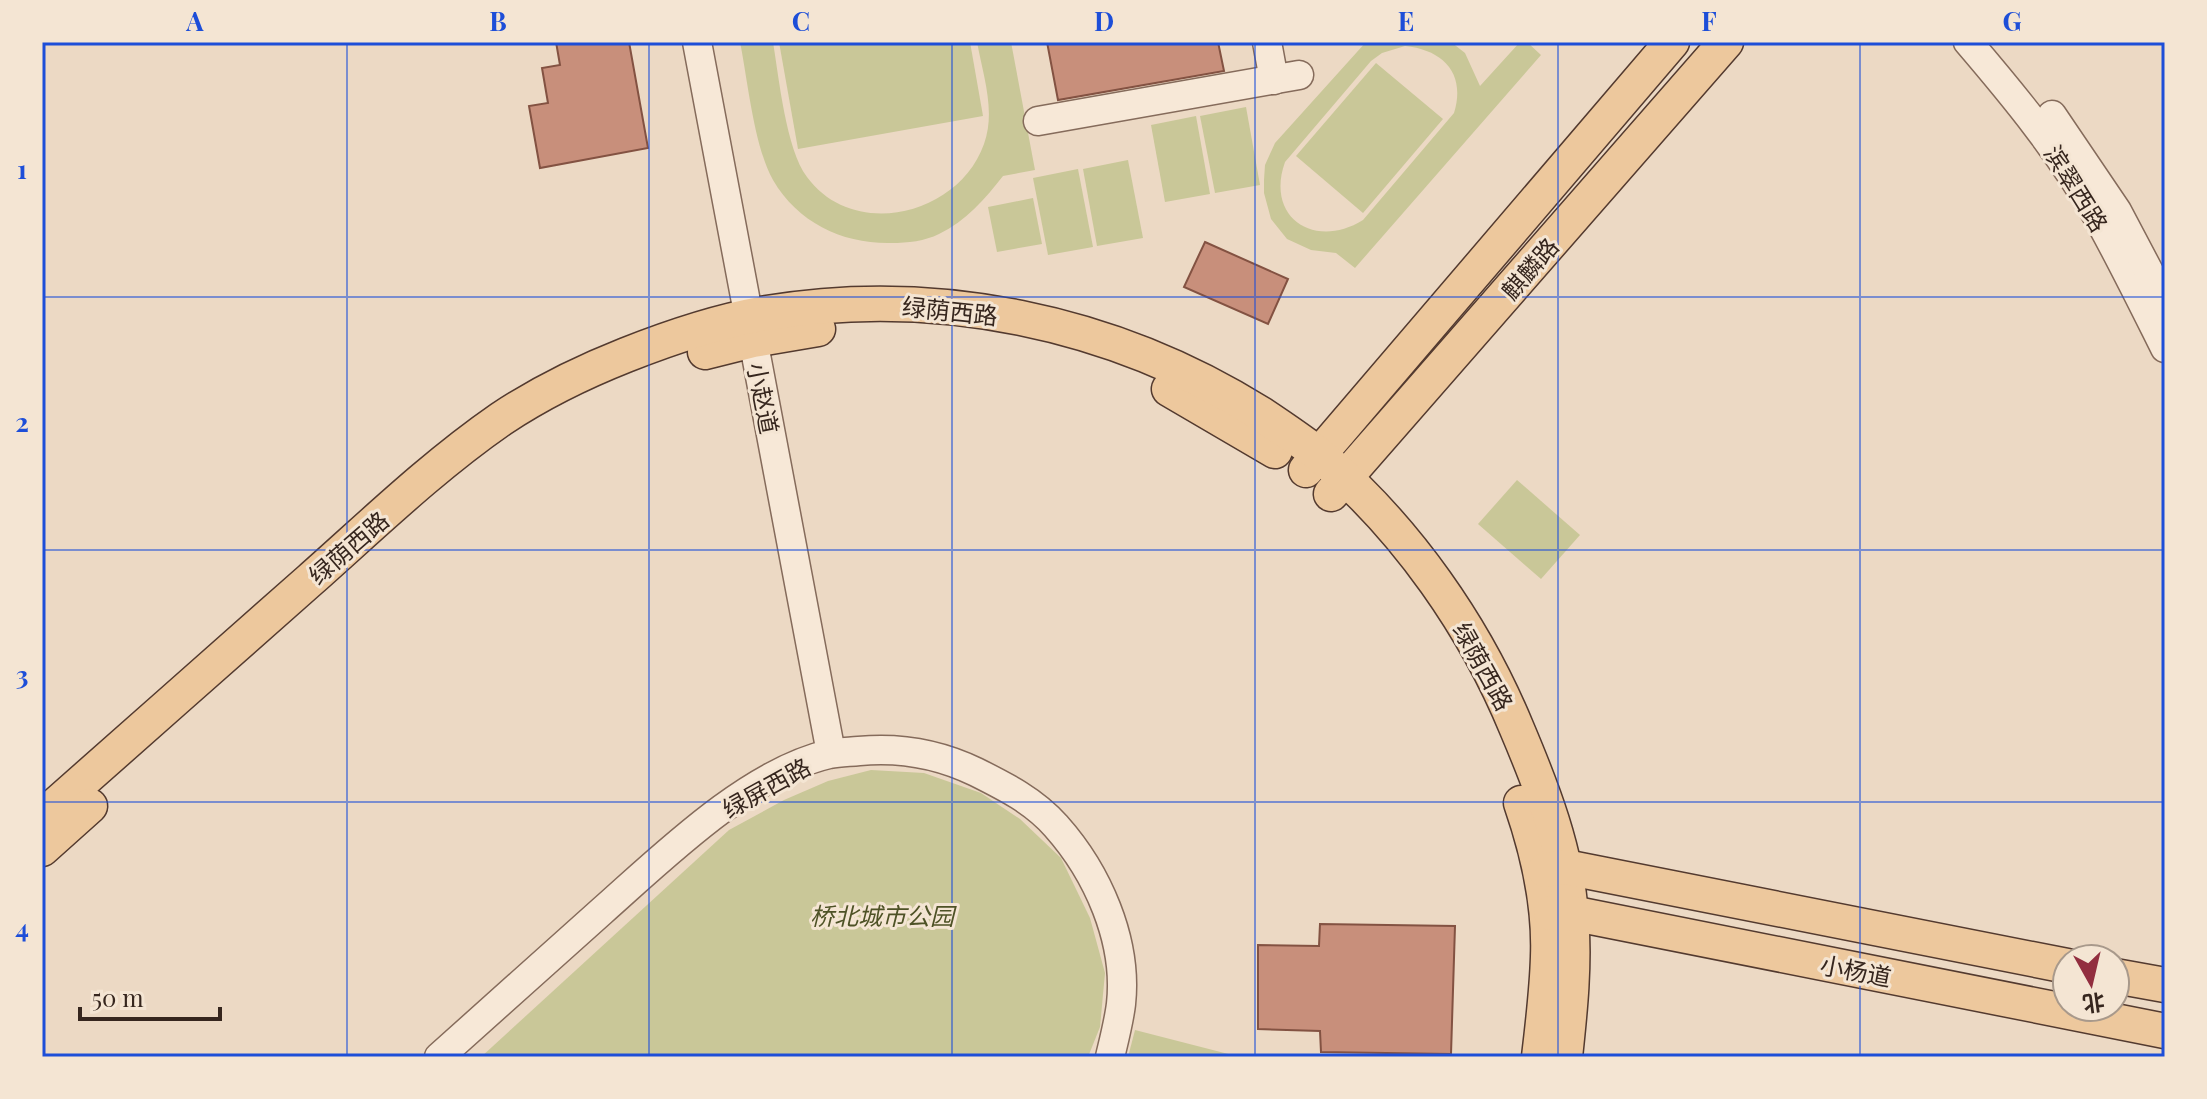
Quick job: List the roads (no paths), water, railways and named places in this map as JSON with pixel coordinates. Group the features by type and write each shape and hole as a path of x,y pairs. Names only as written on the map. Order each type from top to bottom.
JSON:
{"main road":[{"name":"麒麟路","path":"1311,463 1672,42"},
{"name":"麒麟路","path":"1338,486 1726,42"},
{"name":"绿荫西路","path":"42,849 419,513 501,446 576,402 630,376 759,327 828,306 910,303 974,310 1043,322 1124,347 1194,376 1234,397 1390,527 1431,577 1483,657 1497,685 1550,817 1552,869 1559,913 1573,954 1565,1057"},
{"name":"绿荫西路","path":"42,817 414,488 500,420 549,390 626,355 690,332 759,327"},
{"name":"小杨道","path":"1552,869 2051,963"},
{"name":"绿荫西路","path":"1539,1057 1548,955 1559,913"},
{"name":"小杨道","path":"1559,913 2165,1031"},
{"path":"2131,979 2165,985"}],"street":[{"name":"小赵道","path":"697,42 759,327 839,752"},
{"name":"小赵道","path":"715,42 759,327"},
{"path":"1038,121 1286,77 1267,42"},
{"name":"滨翠西路","path":"1968,42 2025,110 2096,214 2165,348"},
{"name":"滨翠西路","path":"1992,42 2074,145 2117,211 2165,302"},
{"name":"绿屏西路","path":"439,1057 664,855 755,787 796,764 839,752 886,749 928,753 965,767 1030,801 1076,848 1092,878 1115,936 1121,969 1121,1002 1110,1057"}],"park label":[{"name":"桥北城市公园","path":"882,915"}]}
